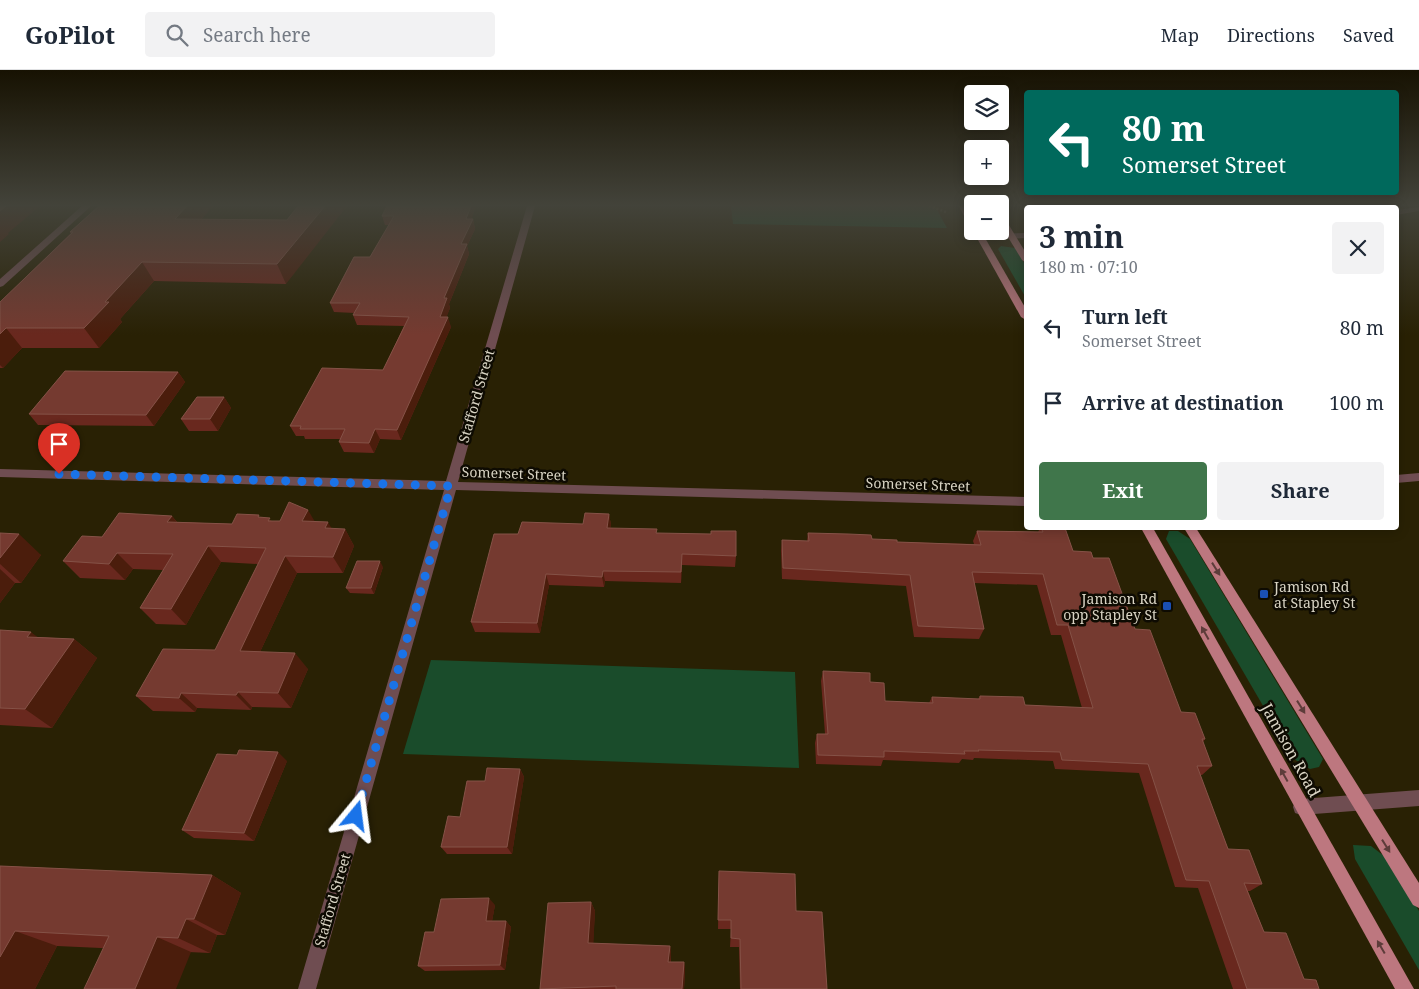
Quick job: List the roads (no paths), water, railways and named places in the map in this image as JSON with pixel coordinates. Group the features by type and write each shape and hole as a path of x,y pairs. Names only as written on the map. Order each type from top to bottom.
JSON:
{"main road":[{"path":"987,249 1024,314"},
{"name":"Jamison Road","path":"1148,530 1405,989"},
{"name":"Jamison Road","path":"1191,530 1419,899"}],"street":[{"path":"0,284 39,249"},
{"name":"Stafford Street","path":"306,989 518,249"},
{"name":"Somerset Street","path":"0,473 1024,502"},
{"path":"1399,479 1419,478"},
{"path":"1302,806 1419,798"}],"place":[{"name":"Jamison Rd at Stapley St","path":"1264,594"},
{"name":"Jamison Rd opp Stapley St","path":"1167,606"}]}
